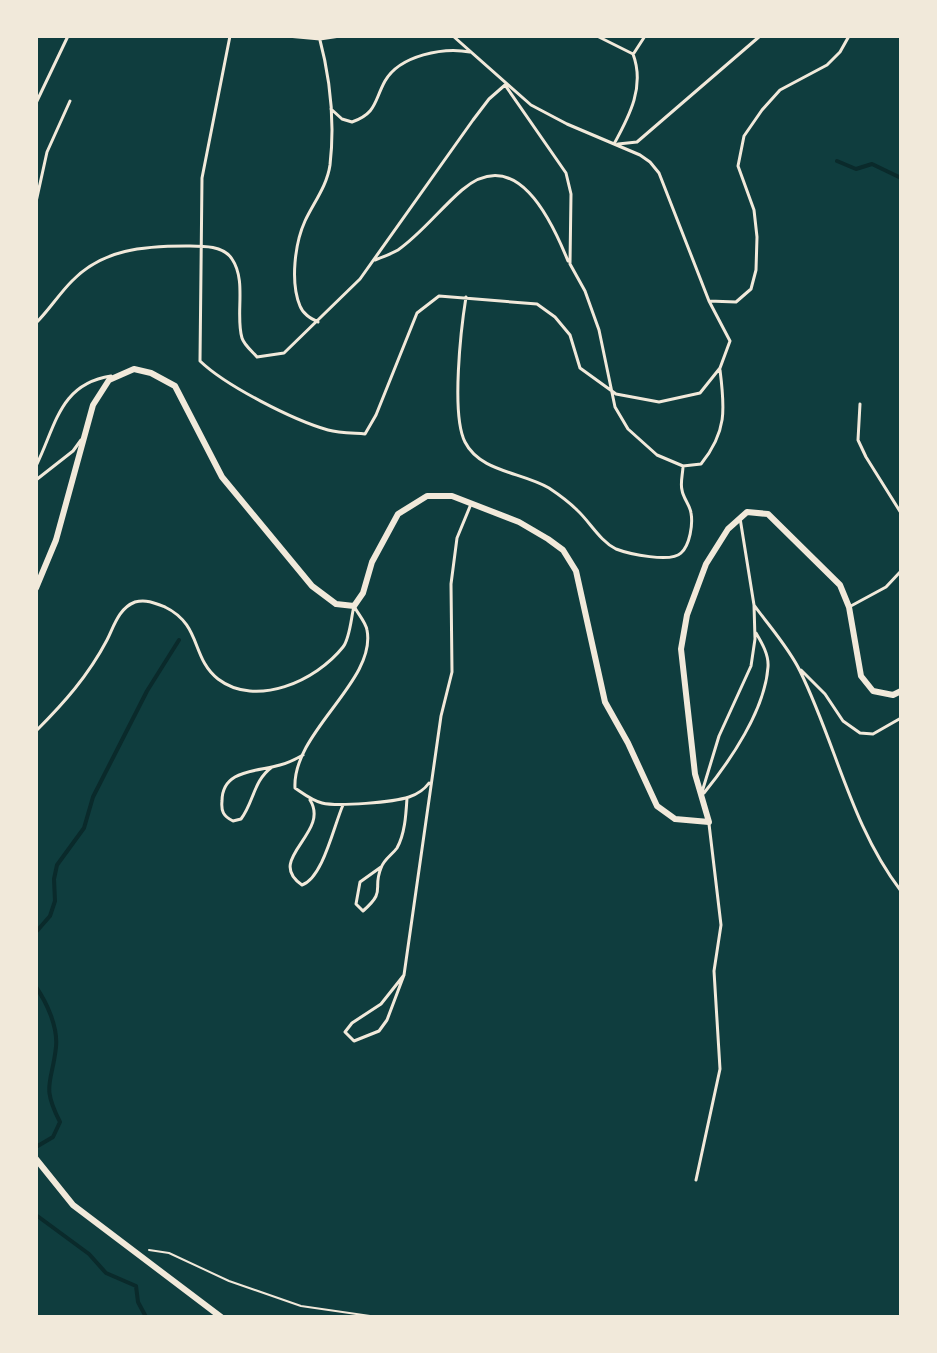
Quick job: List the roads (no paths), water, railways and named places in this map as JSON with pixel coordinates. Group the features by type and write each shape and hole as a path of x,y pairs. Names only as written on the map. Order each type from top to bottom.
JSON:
{"street":[{"path":"36,588 61,525 93,405 102,388 115,375 134,369 151,373 175,386 222,477 312,586 336,604 354,606 363,593 372,562 398,514 427,496 452,496 519,522 563,550 576,571 605,702 657,806 675,819 709,822 695,774 681,649 687,615 706,564 728,529 747,512 768,514 840,585 849,607 861,676 873,691 893,695 901,691"},
{"path":"36,1159 73,1205 221,1317"}],"lane":[{"path":"36,103 68,36"},
{"path":"230,36 202,178 200,215 203,246 200,361 213,373 329,431 365,434 376,415 417,313 439,296 466,297 537,304 555,317 570,335 580,368 616,394 659,402 700,393 720,368 730,341 709,301 659,173 640,155 531,105 453,36"},
{"path":"287,36 340,36"},
{"path":"597,36 633,54 639,74 635,100 614,144"},
{"path":"633,54 645,36"},
{"path":"614,144 637,142 760,36"},
{"path":"709,301 736,302 751,289 756,270 754,210 738,166 744,136 780,90 827,65 840,52 849,36"},
{"path":"318,322 308,317 300,306 295,280 298,245 305,221 320,197 330,166 331,93 319,38"},
{"path":"331,109 342,119 352,122 364,118 376,105 384,82 392,71 433,52 456,49 470,52"},
{"path":"36,323 73,280 92,264 114,253 158,246 203,246 221,250 233,259 238,280 242,340 257,357 284,353 360,279 473,120 505,85"},
{"path":"505,85 566,173 571,194 570,264"},
{"path":"36,202 47,152 70,101"},
{"path":"374,261 398,250 465,187 485,177 504,175 522,186 542,207 585,291 599,330 615,407 628,429 657,455 683,466 701,464 717,445 724,407 720,368"},
{"path":"466,297 459,339 460,429 466,445 481,460 496,468 524,475 550,489 618,550 668,559 680,554 689,541 691,513 681,490 683,466"},
{"path":"36,466 61,406 73,392 97,378 115,375"},
{"path":"860,404 858,440 901,513"},
{"path":"36,480 73,451 83,437"},
{"path":"404,975 381,1004 352,1023 345,1032 354,1041 379,1031 387,1020 404,975 441,716 452,672 451,584 457,538 471,503"},
{"path":"701,796 719,736 751,666 754,605 740,518"},
{"path":"849,607 886,587 901,571"},
{"path":"36,731 81,683 97,659 118,615 128,605 140,601 153,602 171,610 185,622 207,668 219,680 261,692 278,690 296,682 345,645 354,606"},
{"path":"754,605 799,668 825,694 849,728 873,734 901,718"},
{"path":"354,606 367,629 367,657 303,755 294,774 295,788 323,803 343,805 407,798 423,791 432,780"},
{"path":"701,796 728,764 764,688 768,665 764,645 755,631"},
{"path":"799,668 823,721 861,824 881,865 901,891"},
{"path":"272,767 258,780 248,810 241,819 233,821 225,817 221,810 226,783 248,771 272,767 303,755"},
{"path":"309,798 315,807 314,822 293,855 289,868 293,879 302,885 311,882 319,870 343,805"},
{"path":"381,867 378,877 380,890 375,901 363,911 356,904 360,882 381,867 398,846 406,819 407,798"},
{"path":"696,1180 720,1069 714,971 721,925 709,822"}],"waterway":[{"path":"837,161 856,169 872,164 901,178"},
{"path":"36,932 50,916 55,901 57,865 84,828 93,797 147,691 179,640"},
{"path":"36,987 48,1008 55,1031 56,1047 49,1092 60,1122 53,1137 36,1147"},
{"path":"36,1215 89,1254 106,1273 136,1286 138,1302 146,1317"}]}
